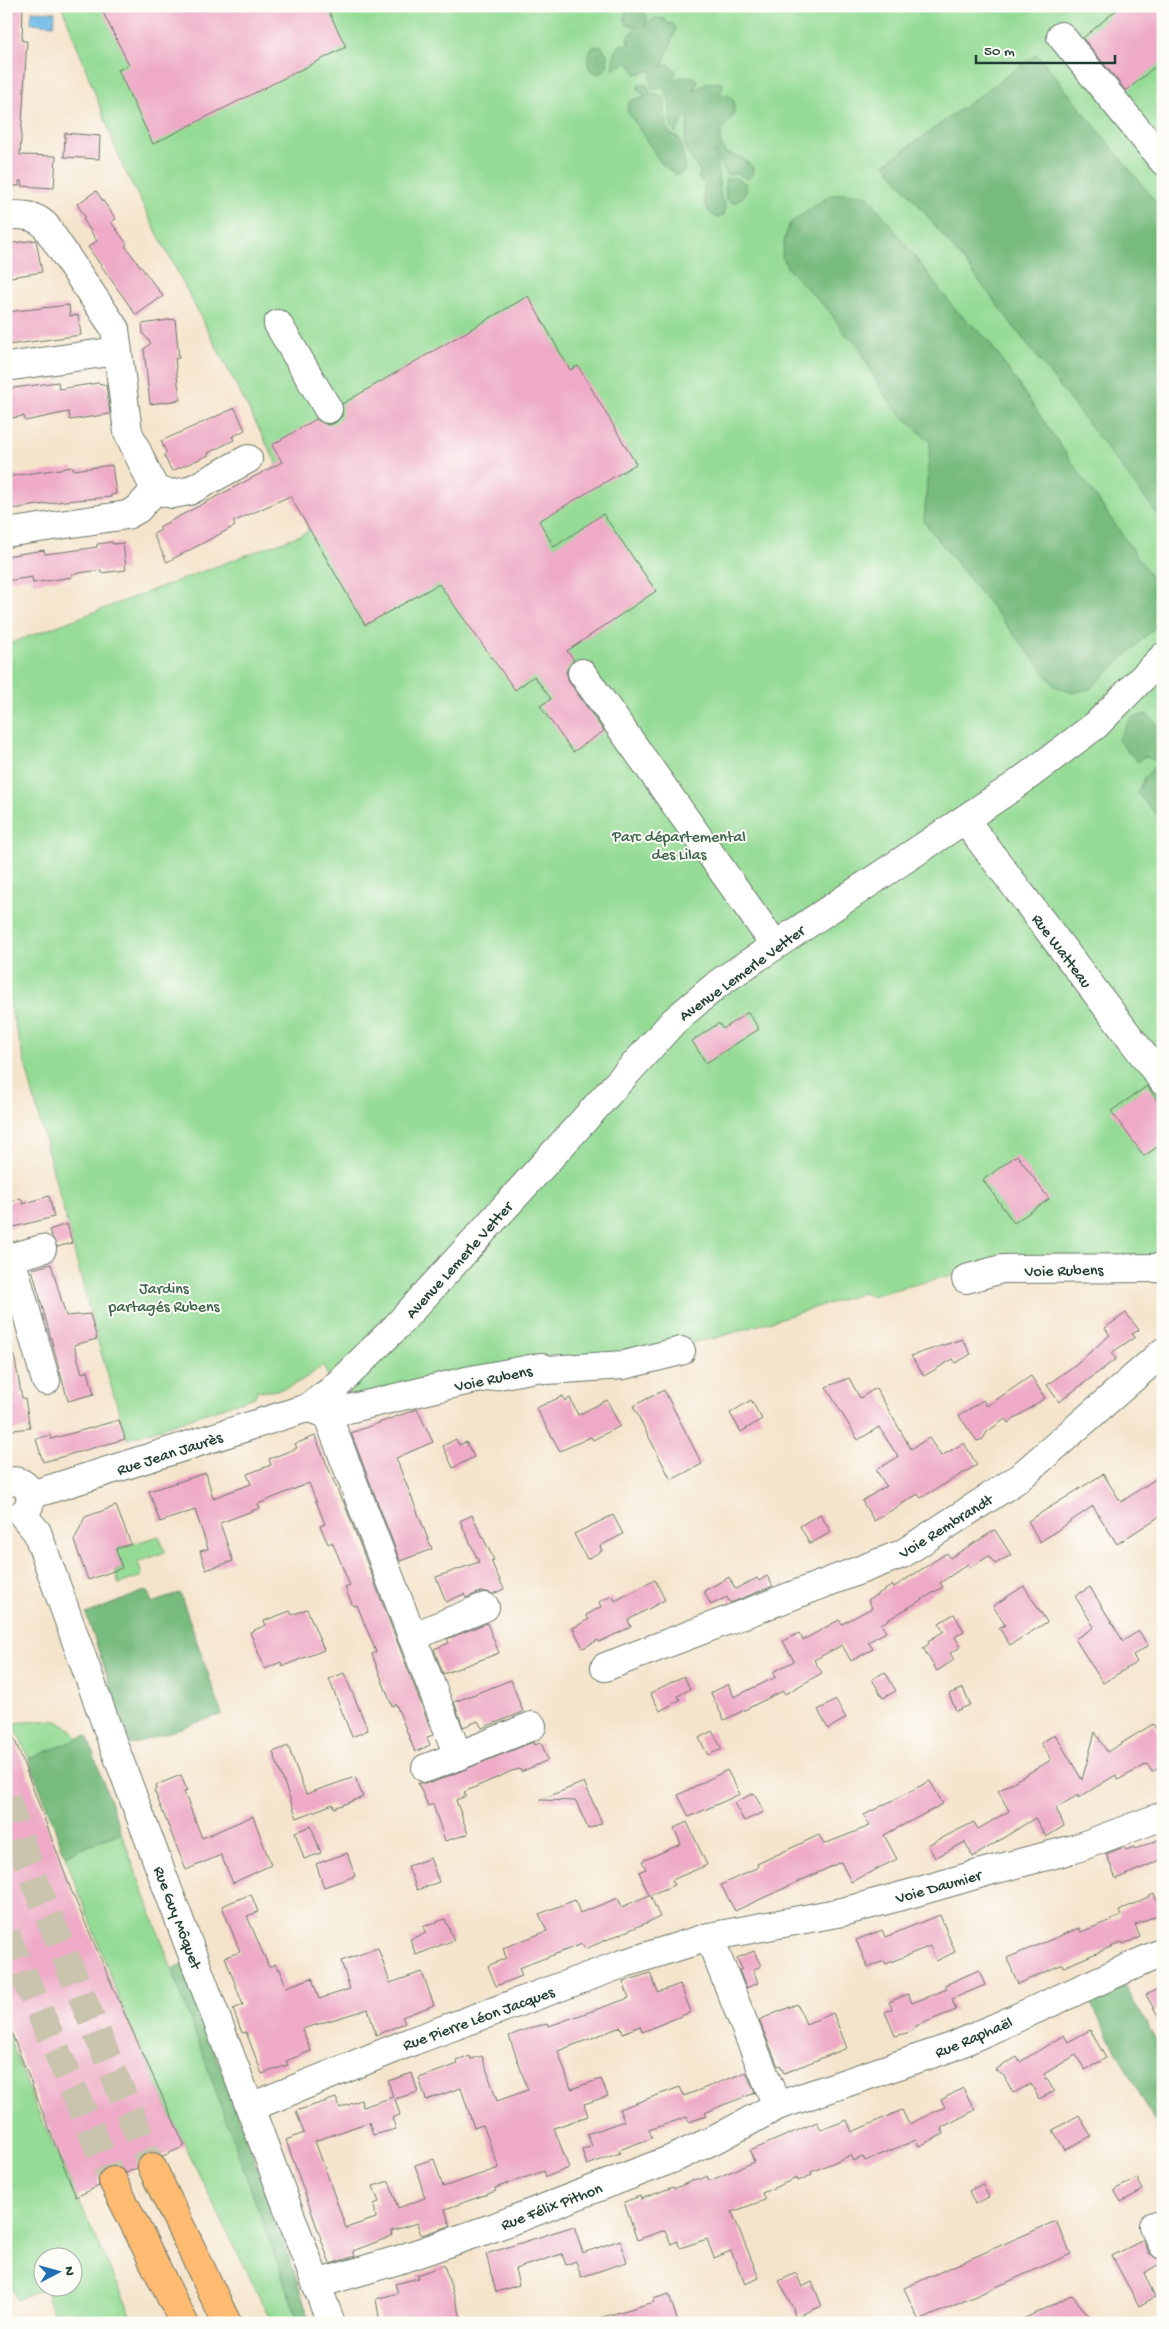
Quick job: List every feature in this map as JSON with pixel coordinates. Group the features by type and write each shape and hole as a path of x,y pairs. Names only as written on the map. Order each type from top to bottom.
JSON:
{"highway":[{"path":"152,2167 227,2323"},
{"path":"114,2181 184,2323"}],"street":[{"path":"1061,36 1163,161"},
{"path":"6,214 28,215 38,218 51,231 115,329 128,432 155,490"},
{"path":"278,324 328,409"},
{"path":"6,367 117,351"},
{"path":"155,490 173,494 189,491 248,459"},
{"path":"6,533 127,515 138,509 155,490"},
{"name":"Avenue Lemerle Vetter","path":"317,1411 332,1390 396,1327 674,1021 720,983 775,945 1013,788 1096,725 1163,657"},
{"path":"582,673 775,945"},
{"name":"Rue Watteau","path":"965,820 1163,1081"},
{"path":"42,1249 9,1258 46,1381"},
{"name":"Voie Rubens","path":"966,1279 1002,1269 1163,1268"},
{"name":"Voie Rubens","path":"317,1411 541,1367 548,1370 624,1364 681,1350"},
{"name":"Voie Rembrandt","path":"605,1667 902,1554 1019,1478 1163,1352"},
{"path":"317,1411 412,1637 458,1756"},
{"name":"Rue Jean Jaurès","path":"20,1508 317,1411"},
{"name":"Rue Guy Môquet","path":"6,1483 21,1483 29,1490 20,1508 37,1532 112,1741 331,2323"},
{"path":"412,1637 485,1607"},
{"path":"426,1768 532,1726"},
{"name":"Voie Daumier","path":"709,1937 842,1912 1074,1849 1163,1816"},
{"path":"709,1937 777,2106"},
{"name":"Rue Pierre Léon Jacques","path":"251,2107 435,2033 625,1963 709,1937"},
{"name":"Rue Raphaël","path":"777,2106 952,2047 1163,1952"},
{"name":"Rue Félix Pithon","path":"317,2284 398,2260 492,2228 672,2159 720,2137 777,2106"}],"green space":[{"name":"Parc départemental des Lilas","path":"62,6 1163,6 1163,1263 998,1263 870,1296 863,1293 716,1338 342,1408 323,1365 293,1385 276,1390 257,1390 255,1397 127,1439 97,1339 6,991 6,645 308,532 307,522 123,167"},
{"path":"633,8 641,10 646,14 648,19 645,25 656,18 665,19 667,23 673,24 676,29 662,67 668,64 676,70 675,75 671,79 691,76 698,81 694,91 707,83 722,82 723,87 719,94 728,95 734,101 734,115 722,132 722,147 725,153 740,158 753,168 752,175 748,179 737,174 727,175 719,162 717,151 715,152 721,199 725,203 724,215 718,218 710,212 705,204 705,184 698,179 700,172 684,146 689,116 684,117 676,133 672,129 669,100 664,88 652,89 650,78 653,70 637,74 627,62 614,68 612,65 616,50 620,45 629,44 627,39 637,26 627,25 624,18 626,11"},
{"path":"601,46 608,56 607,67 599,74 591,71 588,59 593,47"},
{"path":"1037,54 1163,211 1163,522 966,264 885,164"},
{"path":"639,83 648,86 650,94 662,96 665,101 667,126 670,134 679,138 685,163 684,172 676,175 661,163 627,110 629,102 638,98 646,98 638,89"},
{"path":"735,178 747,184 743,196 733,203 726,199 725,179"},
{"path":"845,193 868,196 955,309 987,339 1163,594 1163,620 1090,689 1072,693 1055,686 924,522 930,442 899,413 880,389 857,343 845,334 830,312 788,269 782,256 785,237 790,223 829,196"},
{"path":"1147,714 1163,730 1163,822 1137,793 1143,780 1158,762 1145,756 1138,762 1118,740 1131,718"},
{"path":"159,1536 165,1552 138,1562 142,1576 119,1584 115,1571 122,1568 116,1549"},
{"path":"147,1590 152,1603 180,1593 222,1714 131,1745 86,1614"},
{"path":"53,1720 65,1724 79,1739 29,1759 13,1723"},
{"path":"87,1735 121,1832 65,1856 29,1759"},
{"path":"121,1832 212,2076 299,2323 272,2323 185,2146 126,2017 65,1856"},
{"path":"183,1965 280,2229 311,2323 299,2323 172,1969"},
{"path":"1125,1986 1163,2052 1163,2137 1090,2002"},
{"path":"6,2028 33,2101 135,2323 57,2323 48,2296 82,2296 82,2246 32,2246 32,2294 17,2300 6,2271"}],"water":[{"path":"32,11 55,12 54,25 31,23"}],"building":[{"path":"6,6 23,6 22,41 27,41 20,155 56,156 54,188 21,186 22,181 19,181 19,186 6,186"},
{"path":"100,6 326,6 346,47 153,144 118,70 129,65"},
{"path":"1121,6 1163,6 1163,60 1126,91 1083,38"},
{"path":"65,133 100,136 99,159 64,157"},
{"path":"96,191 116,219 111,222 127,244 125,246 163,296 136,315 88,247 97,241 83,219 85,217 77,204"},
{"path":"36,240 42,272 11,277 6,244"},
{"path":"528,296 570,370 578,366 636,464 539,521 554,547 603,514 656,591 567,651 574,660 566,671 569,682 604,731 573,752 540,706 551,699 534,676 515,690 439,584 365,625 290,496 233,522 235,526 167,562 153,534 161,530 159,527 282,462 272,445 316,419 328,425 335,423 342,416 342,404"},
{"path":"69,305 70,316 78,315 81,335 8,345 6,312"},
{"path":"175,319 179,358 175,359 180,400 150,404 144,349 151,343 143,334 142,324"},
{"path":"58,382 59,389 98,383 106,385 110,414 70,420 69,412 25,421 24,416 6,419 6,389"},
{"path":"235,408 245,430 232,437 234,440 208,453 209,455 172,471 164,456 166,452 161,441"},
{"path":"112,465 116,494 111,495 111,497 65,501 6,510 6,477 73,467 74,470"},
{"path":"112,542 113,544 123,543 126,570 101,573 101,570 72,574 72,577 33,583 32,577 6,581 6,556 44,550 45,554 70,551 97,547 97,544"},
{"path":"748,1012 759,1029 706,1063 692,1041 719,1023 723,1029"},
{"path":"1147,1086 1163,1108 1163,1143 1144,1156 1111,1111"},
{"path":"1017,1155 1049,1199 1014,1223 983,1180"},
{"path":"49,1196 54,1217 6,1229 6,1203 21,1198 23,1204"},
{"path":"67,1224 72,1243 57,1247 49,1230"},
{"path":"51,1264 66,1316 90,1314 97,1339 74,1345 82,1373 88,1371 94,1394 68,1401 32,1269"},
{"path":"1126,1313 1139,1330 1132,1334 1135,1337 1111,1353 1116,1359 1059,1402 1047,1385 1075,1365 1110,1335 1105,1328"},
{"path":"962,1339 971,1354 956,1363 953,1359 924,1376 911,1356"},
{"path":"14,1355 22,1398 25,1398 30,1428 6,1431 6,1356"},
{"path":"1031,1376 1045,1398 1008,1423 1005,1419 987,1432 983,1439 977,1441 959,1416 983,1400 987,1406"},
{"path":"849,1378 860,1398 876,1388 911,1449 929,1438 941,1456 964,1443 977,1465 921,1498 918,1494 874,1521 862,1501 886,1486 876,1470 898,1457 879,1427 858,1440 826,1387"},
{"path":"664,1390 702,1464 671,1480 633,1406"},
{"path":"563,1396 565,1401 570,1398 578,1415 607,1400 620,1426 593,1440 591,1437 560,1451 536,1408"},
{"path":"751,1400 762,1419 741,1432 730,1413"},
{"path":"417,1409 433,1442 396,1458 432,1549 400,1561 351,1433"},
{"path":"119,1420 125,1439 43,1462 36,1439 50,1435 51,1439"},
{"path":"315,1436 343,1500 433,1735 427,1737 430,1745 415,1752 396,1704 392,1706 372,1654 376,1652 357,1605 353,1606 345,1588 350,1586 339,1558 332,1542 328,1544 320,1526 325,1524 309,1483 258,1504 260,1508 220,1523 233,1561 206,1570 200,1551 208,1549 195,1510 160,1522 149,1491 206,1473 213,1498 251,1484 247,1474 271,1465 269,1459 297,1448 295,1444"},
{"path":"456,1439 459,1445 466,1442 474,1457 453,1468 443,1446"},
{"path":"1103,1474 1121,1502 1157,1478 1163,1487 1163,1514 1117,1544 1093,1506 1040,1542 1028,1521"},
{"path":"116,1506 131,1544 116,1549 122,1568 88,1580 74,1541 85,1517"},
{"path":"820,1514 831,1532 810,1544 800,1526"},
{"path":"472,1515 494,1560 491,1561 504,1589 493,1594 480,1592 466,1598 464,1594 446,1602 436,1577 479,1562 460,1521"},
{"path":"613,1515 623,1534 600,1546 602,1551 587,1559 574,1534"},
{"path":"995,1530 1011,1555 995,1564 989,1556 971,1567 968,1564 940,1583 943,1587 881,1624 886,1632 868,1642 873,1649 851,1661 842,1645 814,1660 822,1673 785,1694 783,1691 724,1720 711,1693 728,1684 734,1697 776,1677 773,1672 794,1661 783,1641 799,1633 803,1640 839,1620 842,1624 872,1608 868,1600 893,1585 894,1587 947,1553 950,1558"},
{"path":"767,1576 773,1586 730,1603 727,1597 711,1605 704,1591 729,1577 735,1589 757,1578 759,1581"},
{"path":"655,1580 665,1600 628,1620 631,1627 583,1648 573,1628 589,1619 586,1615 601,1607 599,1602 612,1596 615,1601"},
{"path":"1024,1586 1047,1622 1010,1645 999,1628 1005,1625 993,1606"},
{"path":"1090,1587 1123,1641 1139,1631 1148,1646 1133,1655 1137,1662 1103,1683 1075,1639 1094,1627 1075,1596"},
{"path":"307,1609 324,1650 283,1666 281,1662 265,1669 250,1632 266,1625 264,1621 290,1611 292,1615"},
{"path":"954,1614 964,1631 955,1637 961,1647 950,1653 954,1660 937,1671 923,1648 929,1644 928,1641 944,1631 939,1623"},
{"path":"487,1623 499,1653 443,1674 434,1649 449,1643 447,1639"},
{"path":"885,1672 896,1691 883,1698 872,1679"},
{"path":"344,1673 368,1730 352,1737 329,1679"},
{"path":"684,1676 690,1689 678,1696 680,1700 660,1711 650,1693"},
{"path":"511,1680 523,1712 482,1728 478,1721 463,1727 454,1702"},
{"path":"963,1688 970,1705 956,1711 949,1694"},
{"path":"836,1700 846,1718 828,1729 818,1710"},
{"path":"6,1722 8,1722 71,1890 185,2146 163,2156 154,2152 146,2153 139,2159 137,2168 126,2173 121,2168 114,2166 106,2167 100,2173 99,2186 76,2197 6,2019"},
{"path":"1153,1724 1163,1739 1163,1765 1152,1772 1147,1764 1118,1780 1116,1775 1078,1798 1078,1795 1056,1808 1064,1826 1046,1837 1035,1818 973,1857 965,1842 935,1858 928,1845 974,1822 978,1829 1009,1811 998,1791 1051,1760 1041,1743 1055,1734 1082,1780 1095,1732 1107,1752"},
{"path":"712,1731 722,1749 708,1755 699,1738"},
{"path":"533,1742 534,1745 541,1743 548,1760 521,1772 520,1769 512,1771 464,1792 466,1796 456,1800 468,1834 445,1841 433,1804 428,1806 418,1783 431,1783"},
{"path":"288,1746 306,1794 355,1777 363,1797 334,1808 333,1804 297,1818 273,1752"},
{"path":"727,1770 740,1794 689,1817 678,1795"},
{"path":"181,1775 187,1791 184,1792 202,1838 253,1816 271,1865 233,1883 221,1855 186,1870 154,1790 157,1789 156,1785"},
{"path":"930,1781 943,1804 884,1835 897,1859 851,1882 841,1862 735,1911 721,1885 758,1867 757,1864 819,1835 824,1844 870,1826 864,1815"},
{"path":"584,1782 602,1823 588,1829 576,1801 540,1800"},
{"path":"754,1793 764,1812 744,1821 734,1803"},
{"path":"687,1822 707,1865 672,1880 674,1885 650,1895 660,1917 585,1949 582,1944 519,1968 522,1976 496,1986 488,1966 506,1958 503,1948 547,1931 539,1914 575,1900 580,1913 618,1898 622,1907 649,1895 639,1872 646,1869 642,1861 681,1844 674,1828"},
{"path":"311,1826 321,1853 304,1859 295,1832"},
{"path":"1163,1838 1163,1859 1116,1879 1106,1854 1124,1847 1126,1850 1134,1847 1135,1849"},
{"path":"347,1853 355,1876 324,1887 316,1864"},
{"path":"430,1858 439,1882 417,1890 408,1866"},
{"path":"251,1894 258,1912 247,1916 269,1967 275,1964 278,1970 280,1969 286,1987 312,1978 319,1999 350,1989 341,1961 378,1948 390,1983 422,1972 434,2005 402,2017 405,2023 376,2035 368,2009 302,2029 311,2051 286,2061 288,2065 262,2074 246,2032 242,2033 233,2009 243,2005 225,1957 240,1952 222,1906"},
{"path":"1154,1894 1162,1913 1135,1925 1140,1937 1123,1944 1122,1942 1064,1967 1063,1964 1018,1984 1007,1958 1079,1928 1081,1932 1121,1916 1119,1911"},
{"path":"940,1915 955,1952 936,1961 930,1946 886,1964 884,1961 868,1968 856,1940 882,1930 885,1937"},
{"path":"445,1919 454,1940 416,1955 410,1939 426,1933 423,1927"},
{"path":"754,1951 761,1966 753,1970 758,1983 746,1988 739,1970 742,1969 737,1958"},
{"path":"979,1970 985,1985 952,1999 956,2010 916,2026 910,2032 895,2036 885,2012 892,2009 889,2002 908,1994 912,2003 947,1989 945,1985"},
{"path":"650,1973 658,1992 680,1984 691,2012 642,2032 640,2026 623,2033 621,2027 558,2051 571,2089 601,2079 608,2096 584,2104 588,2116 554,2128 569,2168 546,2177 544,2171 495,2188 496,2191 445,2209 450,2226 421,2235 417,2223 391,2231 392,2236 353,2251 355,2256 330,2264 286,2140 304,2133 296,2111 336,2098 340,2108 361,2100 363,2107 393,2097 388,2081 412,2073 418,2092 395,2099 400,2115 392,2118 396,2129 373,2135 369,2122 315,2141 346,2228 376,2218 374,2204 379,2202 373,2186 389,2181 398,2208 425,2198 415,2165 434,2159 443,2187 499,2168 483,2125 474,2128 461,2088 426,2100 419,2078 458,2064 457,2061 470,2056 471,2059 482,2056 497,2101 528,2090 509,2036 532,2027 548,2024 549,2026 629,1998 623,1982"},
{"path":"1163,1986 1163,2024 1146,1995"},
{"path":"797,2004 806,2024 833,2013 847,2048 784,2073 780,2065 778,2066 759,2020"},
{"path":"1090,2030 1106,2058 1085,2070 1076,2055 1044,2074 1054,2091 1039,2099 1031,2084 1013,2093 1004,2076 995,2070 1017,2057 1020,2062 1064,2035 1068,2042"},
{"path":"746,2072 755,2093 723,2105 705,2113 706,2116 689,2122 687,2117 649,2130 652,2138 619,2150 620,2153 587,2165 582,2150 592,2146 587,2134 624,2121 619,2109 680,2087 684,2096"},
{"path":"963,2088 975,2110 941,2128 944,2134 919,2146 916,2140 865,2161 863,2157 854,2161 851,2155 811,2172 812,2175 798,2181 797,2178 762,2193 765,2200 732,2212 759,2278 745,2284 731,2251 714,2258 707,2239 680,2248 677,2241 671,2244 665,2230 637,2240 624,2202 640,2196 641,2199 673,2187 674,2189 698,2178 699,2180 707,2176 709,2181 754,2162 750,2151 817,2122 821,2130 847,2120 852,2132 902,2110 909,2124 945,2107 941,2100"},
{"path":"1079,2115 1091,2136 1065,2150 1053,2130"},
{"path":"1137,2178 1143,2190 1121,2202 1114,2190"},
{"path":"982,2184 989,2197 975,2204 969,2191"},
{"path":"1056,2221 1071,2254 919,2321 904,2288"},
{"path":"574,2226 583,2253 620,2240 627,2262 581,2277 576,2261 566,2265 562,2254 515,2269 519,2285 496,2292 486,2254"},
{"path":"1143,2240 1149,2253 1163,2262 1144,2273 1155,2297 1139,2306 1112,2256"},
{"path":"444,2265 463,2323 380,2323 376,2299 398,2293 395,2284 418,2278 417,2275"},
{"path":"796,2273 802,2287 812,2282 822,2306 795,2317 793,2308 779,2281"},
{"path":"669,2294 678,2323 597,2323 596,2319 654,2302 653,2299"},
{"path":"1072,2295 1095,2323 1015,2323"}],"tunnel":[{"path":"6,1798 32,1875 152,2167"},
{"path":"6,1934 113,2181"}],"park label":[{"name":"Jardins partagés Rubens","path":"164,1296"}]}
